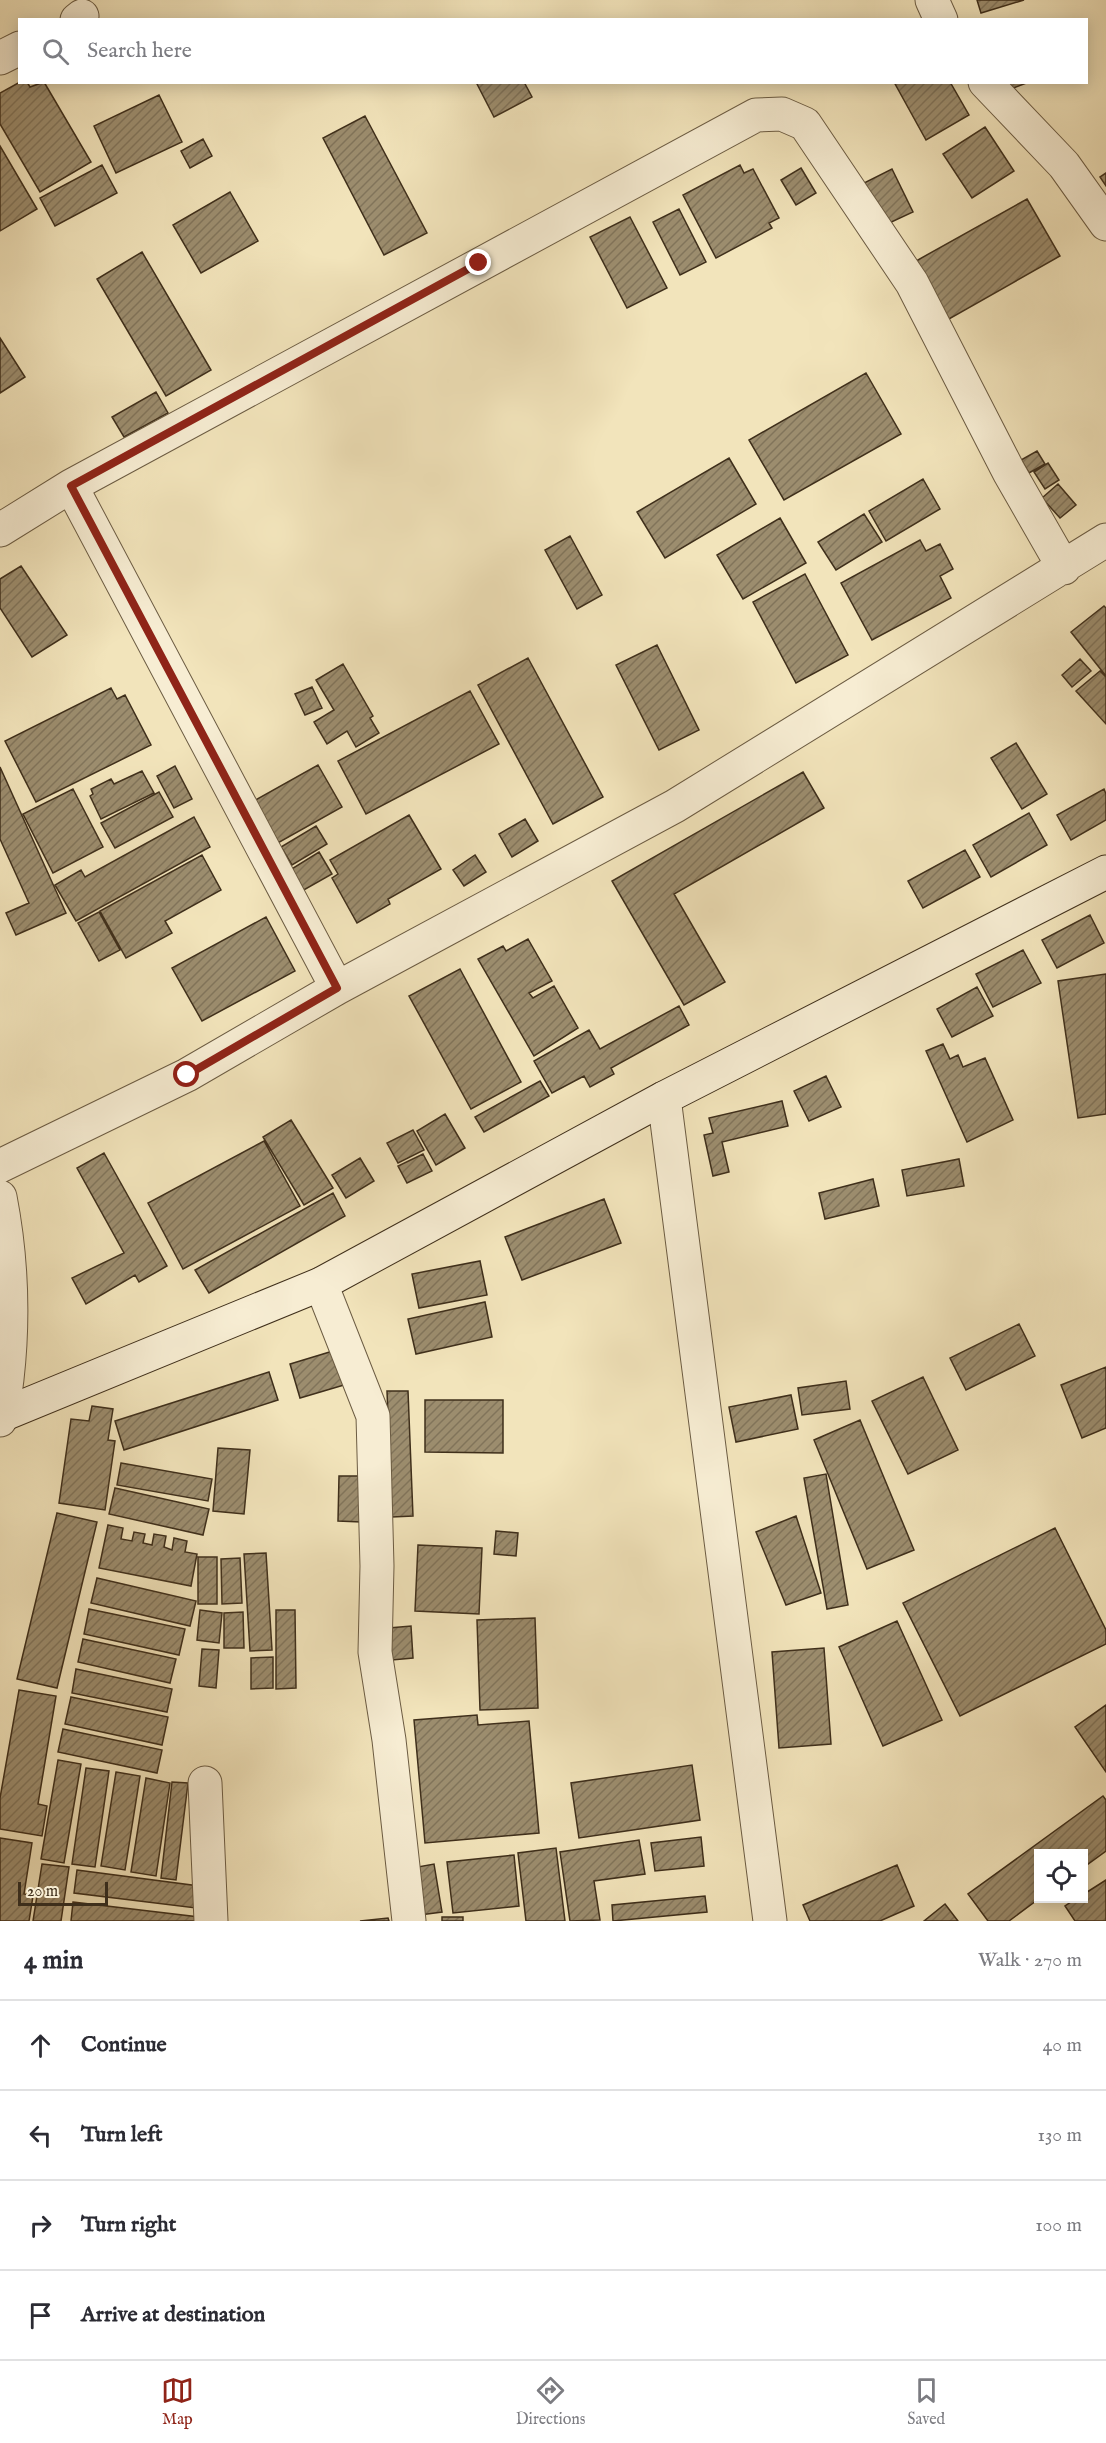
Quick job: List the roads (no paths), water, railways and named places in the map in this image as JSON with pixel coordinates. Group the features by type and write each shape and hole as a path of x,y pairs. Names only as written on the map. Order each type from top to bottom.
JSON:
{"street":[{"path":"932,0 940,18"},
{"path":"0,58 18,49"},
{"path":"987,84 1064,165 1106,224"},
{"path":"0,530 71,486 756,115 782,114 805,124 912,283 1009,472 1065,568"},
{"path":"71,486 337,988"},
{"path":"0,1166 187,1075 337,988 675,806 1065,568 1106,540"},
{"path":"1,1418 321,1284 664,1098 1106,872"},
{"path":"664,1098 770,1921"},
{"path":"0,1197 9,1245 12,1286 12,1336 1,1418"},
{"path":"321,1284 373,1416 377,1566 375,1652 389,1740 410,1921"},
{"path":"205,1783 211,1921"}]}
